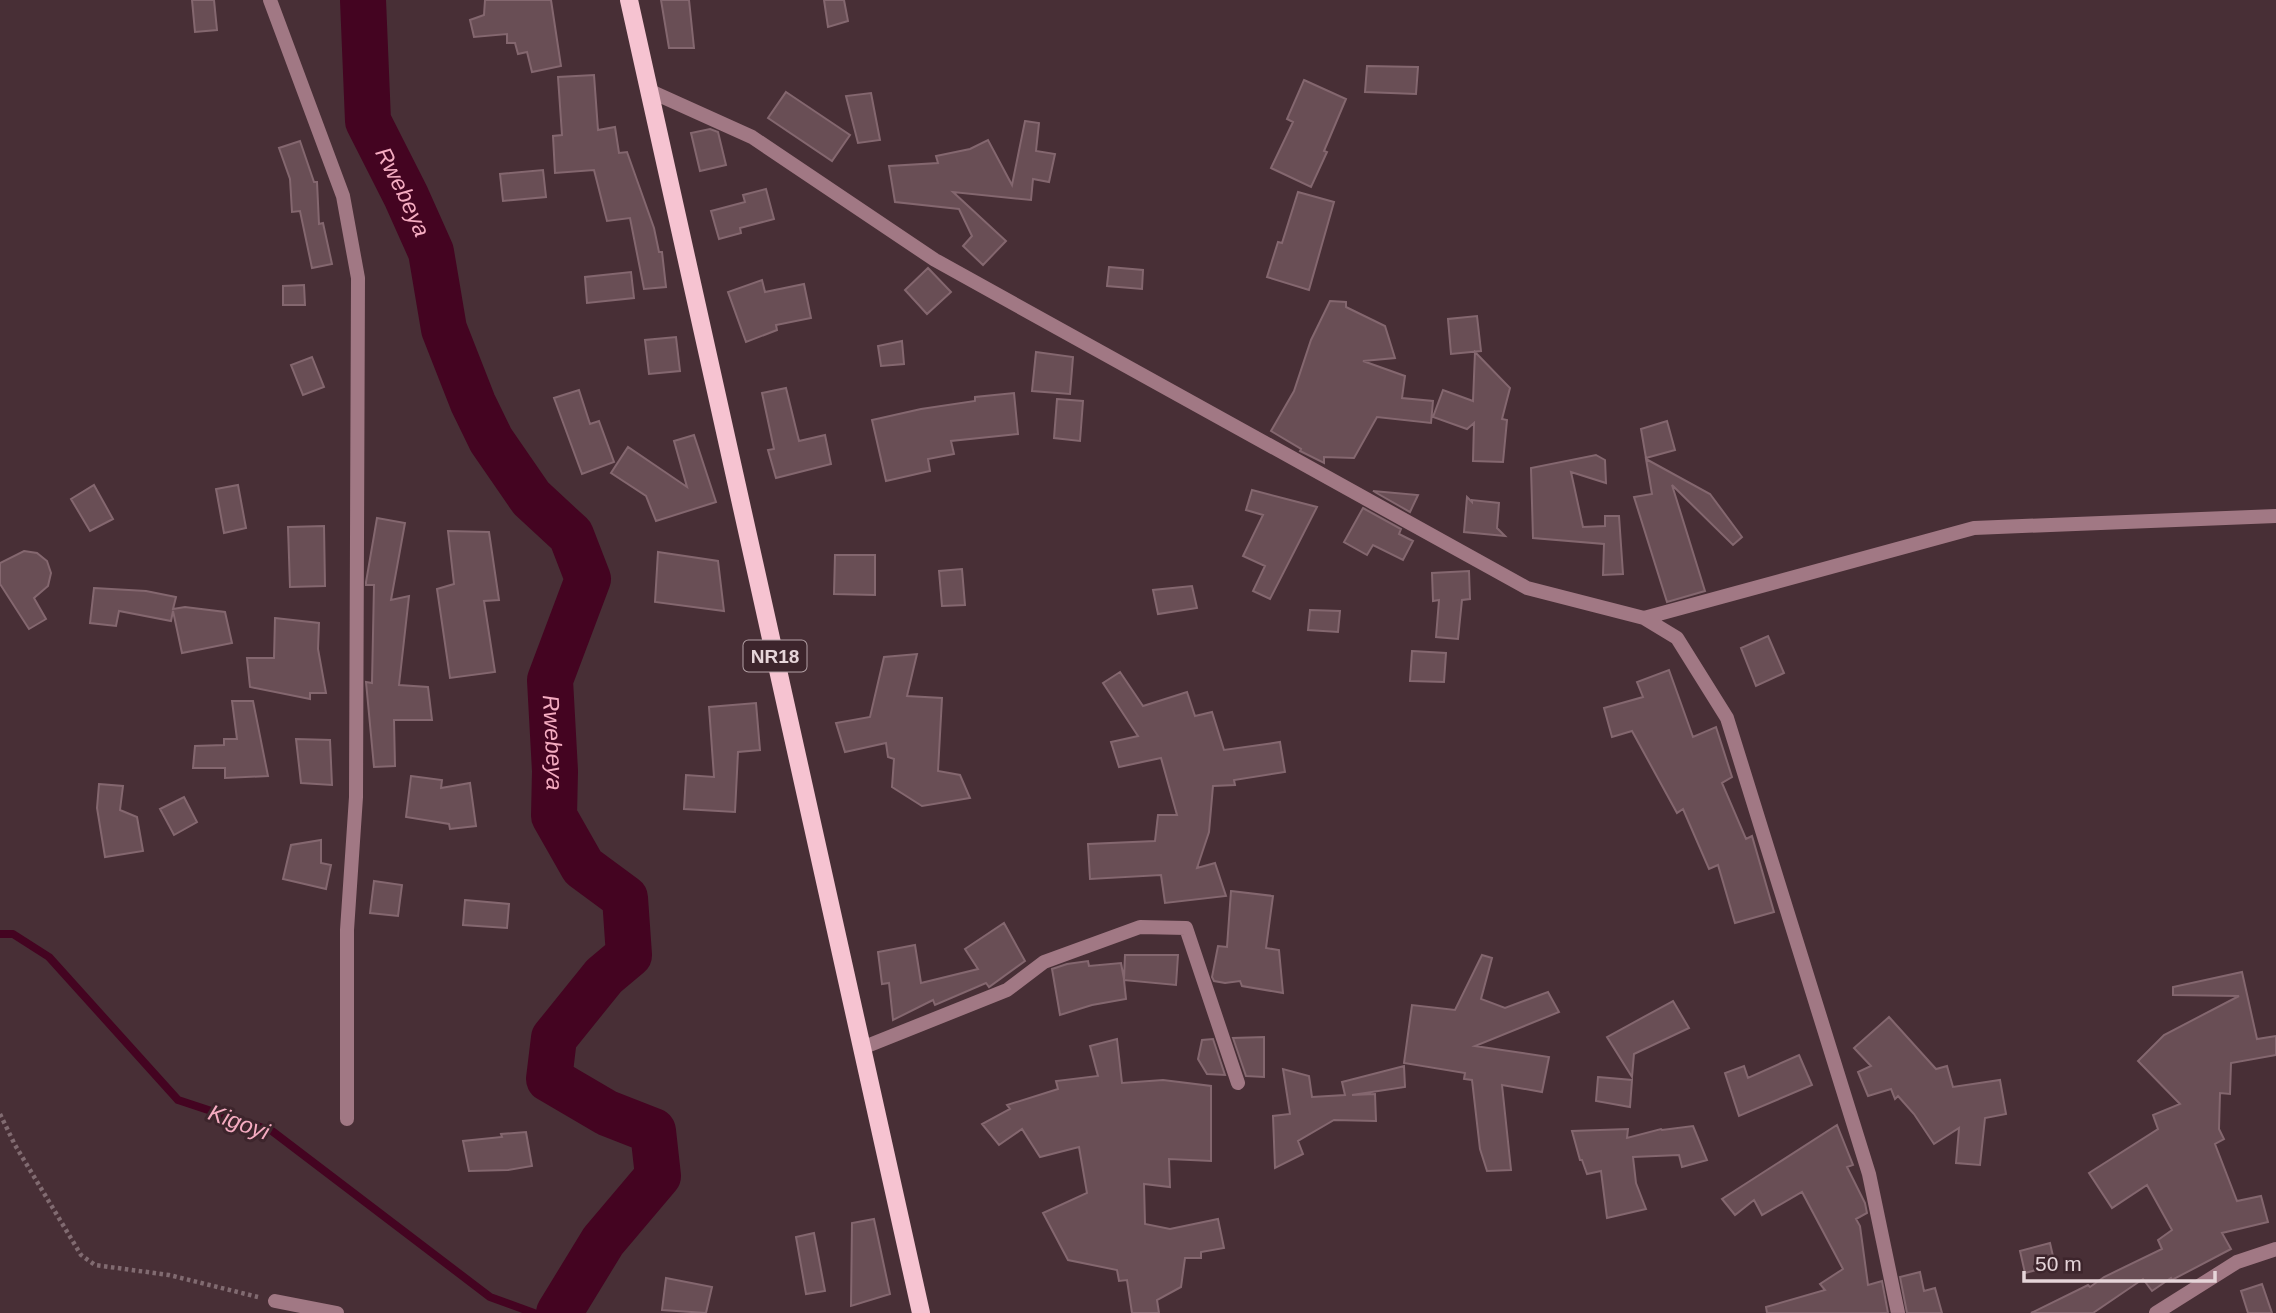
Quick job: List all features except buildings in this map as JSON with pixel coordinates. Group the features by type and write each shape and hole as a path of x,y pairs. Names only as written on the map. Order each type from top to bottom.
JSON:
{"main road":[{"name":"NR18","path":"629,0 921,1313"}],"street":[{"path":"270,0 343,196 358,278 356,797 347,930 347,1119"},
{"path":"650,91 752,137 936,260 1527,588 1644,618 1677,638 1727,718 1869,1174 1898,1313"},
{"path":"1644,618 1974,528 2276,516"},
{"path":"862,1048 1007,990 1044,962 1140,927 1186,929 1238,1083"},
{"path":"2156,1313 2237,1262 2276,1249"},
{"path":"275,1301 337,1313"}],"path":[{"path":"0,1114 15,1145 81,1255 95,1265 169,1275 275,1301"}],"waterway":[{"name":"Rwebeya","path":"363,0 368,121 431,252 444,329 473,403 491,440 531,498 571,535 588,579 550,680 555,771 554,816 583,867 625,898 629,955 604,976 554,1038 549,1079 607,1113 653,1131 658,1176 603,1241 559,1313"},
{"name":"Kigoyi","path":"0,934 13,934 49,957 178,1100 272,1131 490,1297 534,1313"}]}
